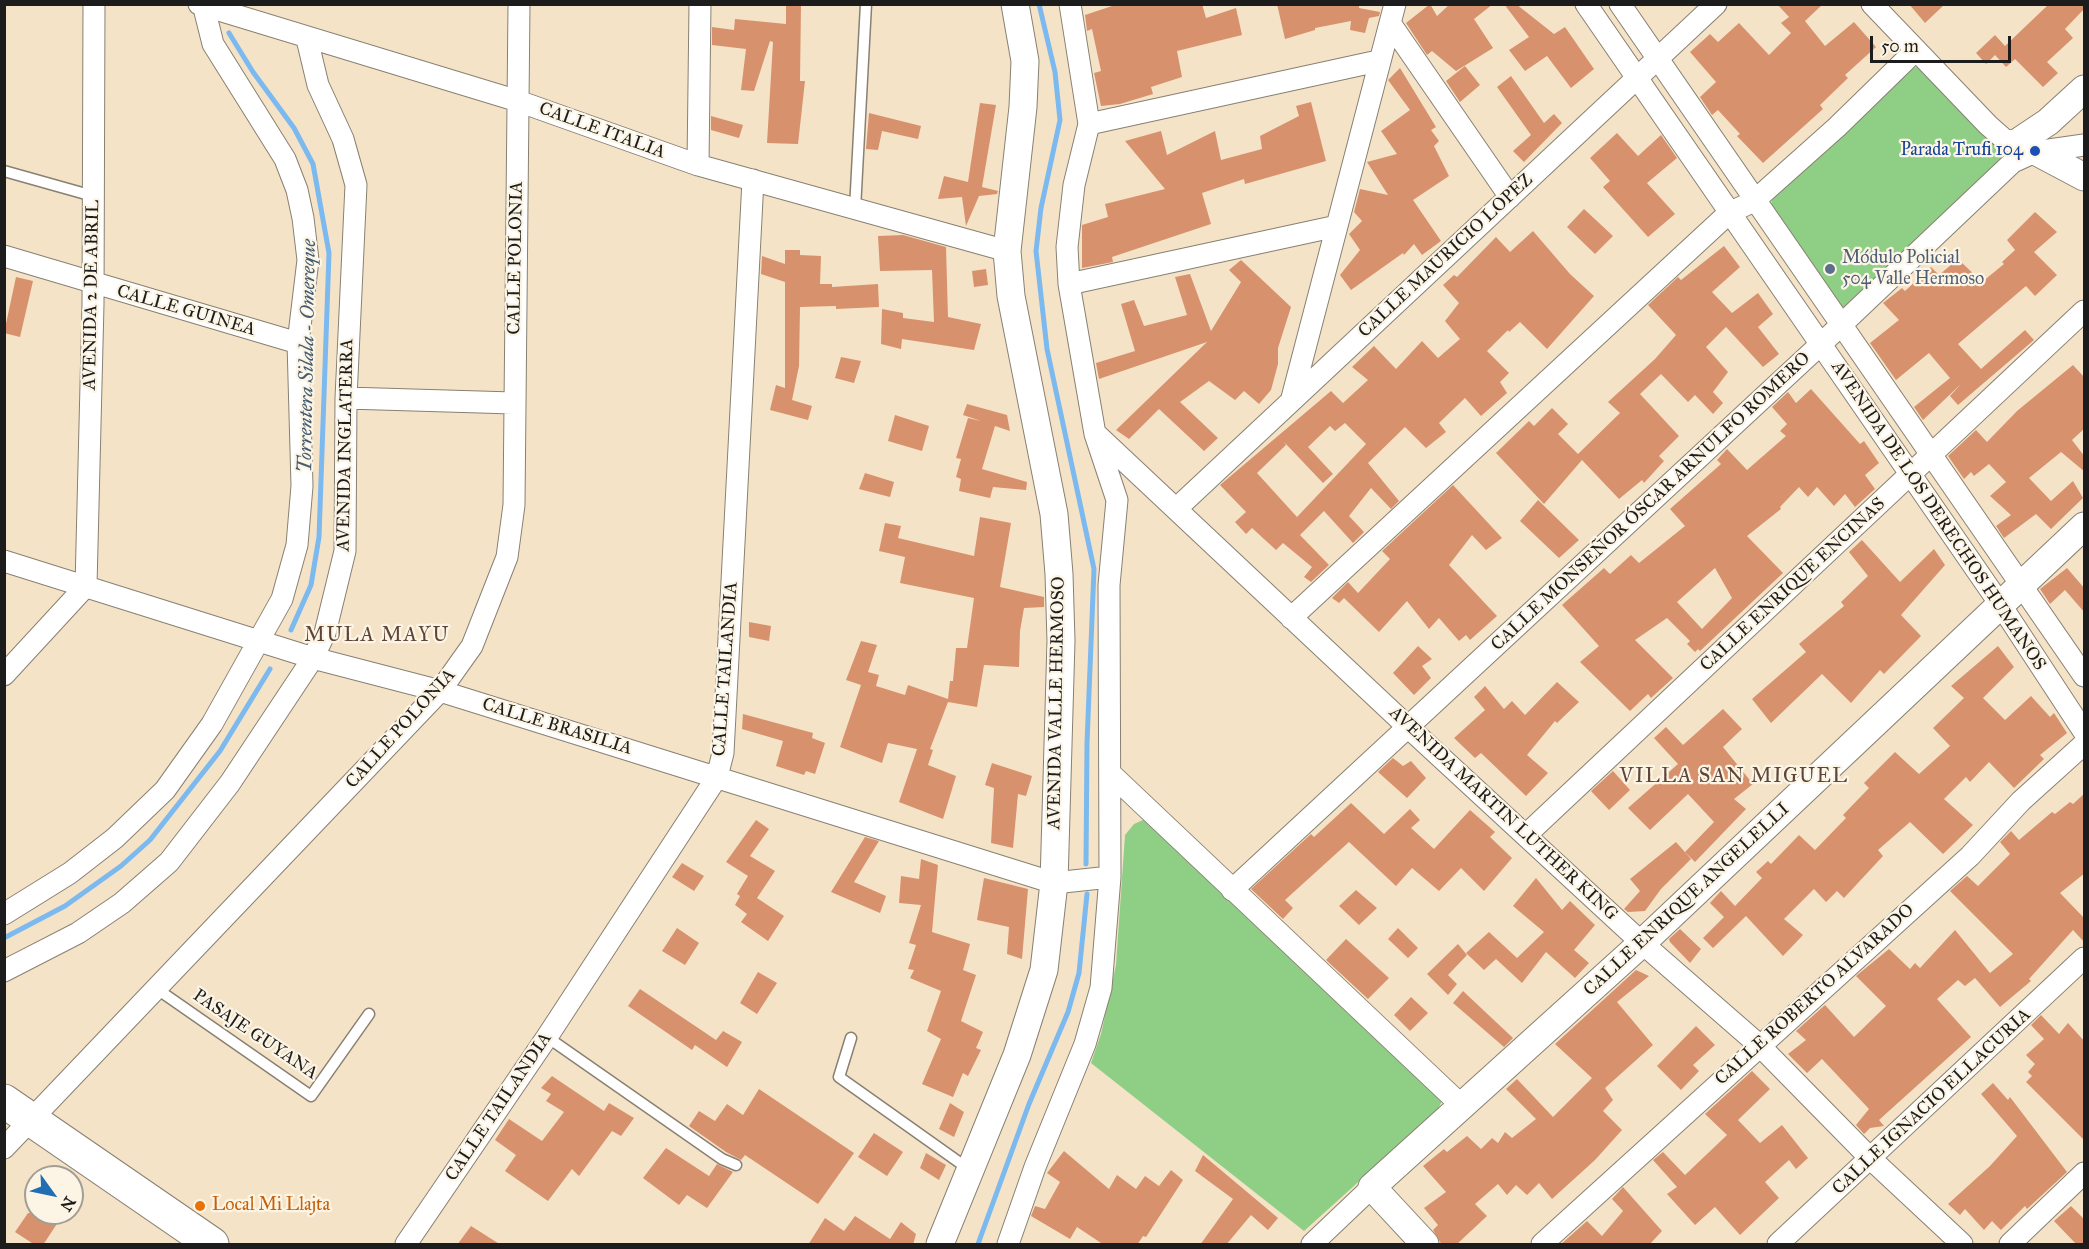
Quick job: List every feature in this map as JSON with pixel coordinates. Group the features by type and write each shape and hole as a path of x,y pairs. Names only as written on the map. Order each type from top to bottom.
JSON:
{"highway":[{"path":"4,1101 15,1132 180,1245"},
{"path":"15,1132 212,1245"}],"street":[{"name":"AVENIDA 2 DE ABRIL","path":"86,586 93,284 94,4"},
{"name":"CALLE POLONIA","path":"15,1132 157,988 440,691 472,646 507,557 514,505 513,403 519,4"},
{"path":"698,165 700,4"},
{"name":"AVENIDA VALLE HERMOSO","path":"940,1245 1017,1055 1044,970 1054,883 1061,641 1059,574 1054,514 1011,296 1007,251 1023,106 1025,61 1015,4"},
{"path":"1008,1245 1035,1167 1089,1033 1101,988 1110,878 1109,585 1117,500 1095,434 1069,284 1066,248 1074,185 1089,124 1070,4"},
{"name":"AVENIDA DE LOS DERECHOS HUMANOS","path":"1586,4 1636,80 2002,607 2085,732"},
{"name":"AVENIDA DE LOS DERECHOS HUMANOS","path":"1620,4 1656,60 2021,586 2077,653 2085,676"},
{"name":"CALLE MAURICIO LOPEZ","path":"1177,508 1716,4"},
{"path":"1872,4 2005,140 2026,147 2085,177"},
{"name":"CALLE ITALIA","path":"201,5 307,39 518,101 698,165 1007,251"},
{"path":"4,914 70,873 115,838 165,790 212,724 260,640 282,599 297,545 302,486 298,343 308,260 297,190 285,159 213,44 201,5"},
{"path":"1292,399 1392,14"},
{"path":"1392,14 1510,197"},
{"name":"AVENIDA INGLATERRA","path":"4,972 78,933 122,903 169,862 230,783 313,658 325,633 345,551 346,398 356,185 343,139 318,85 307,39"},
{"path":"1291,618 1729,213 1754,201 1837,127 1916,50"},
{"path":"1089,124 1378,61"},
{"path":"2026,147 2048,122 2085,89"},
{"name":"CALLE MONSEÑOR ÓSCAR ARNULFO ROMERO","path":"1232,890 1821,344 2013,162 2026,147 2085,145"},
{"name":"CALLE TAILANDIA","path":"406,1245 547,1037 717,777 723,753 753,180"},
{"path":"1069,284 1337,225"},
{"name":"CALLE GUINEA","path":"4,256 298,343"},
{"name":"CALLE ENRIQUE ENCINAS","path":"1527,834 2085,311"},
{"path":"346,398 513,403"},
{"name":"AVENIDA MARTIN LUTHER KING","path":"1095,434 1642,943 1759,1046 1871,1159 1962,1245"},
{"name":"CALLE ENRIQUE ANGELELLI","path":"1312,1245 1461,1105 1642,943 2002,607 2085,526"},
{"name":"CALLE BRASILIA","path":"4,561 313,658 440,691 1054,883 1110,878"},
{"path":"4,675 86,586"},
{"name":"CALLE ROBERTO ALVARADO","path":"1542,1245 1970,856 2021,801 2085,744"},
{"path":"1111,774 1461,1105"},
{"name":"CALLE IGNACIO ELLACURIA","path":"1778,1245 2085,958"},
{"path":"2010,1245 2085,1173"},
{"path":"1372,1187 1425,1245"}],"lane":[{"path":"855,209 866,4"},
{"path":"4,171 93,196"},
{"name":"PASAJE GUYANA","path":"157,988 311,1095 369,1014"},
{"path":"547,1037 722,1159 736,1165"},
{"path":"851,1038 838,1077 970,1170"}],"green space":[{"path":"1919,67 1927,71 2007,154 1847,307 1840,308 1771,206 1772,200 1911,68"},
{"path":"1143,820 1153,820 1443,1099 1437,1111 1304,1231 1091,1063 1101,1034 1116,965 1125,835 1134,824"}],"building":[{"path":"786,4 801,4 800,81 805,81 798,144 767,143 773,42 770,41 754,91 741,90 746,49 712,45 712,27 734,30 735,19 786,24"},
{"path":"1118,4 1202,4 1206,18 1236,8 1242,35 1177,51 1182,77 1151,87 1153,94 1120,104 1101,106 1094,73 1101,71 1092,29 1087,31 1085,15"},
{"path":"1277,4 1359,4 1359,8 1380,12 1379,16 1369,18 1365,33 1350,30 1351,21 1315,28 1315,30 1285,39"},
{"path":"1430,4 1437,16 1450,4 1493,4 1474,19 1493,48 1456,71 1432,51 1427,55 1406,23"},
{"path":"1504,4 1516,4 1554,34 1565,27 1594,69 1571,88 1547,56 1525,71 1509,50 1529,37"},
{"path":"1777,4 1823,4 1805,21 1825,46 1854,22 1876,47 1845,75 1848,78 1820,105 1823,109 1763,163 1737,136 1740,134 1718,110 1712,115 1700,97 1716,82 1690,52 1710,34 1718,42 1739,23 1769,55 1791,33 1781,23 1789,17"},
{"path":"1909,4 1945,4 1925,23"},
{"path":"2049,4 2085,4 2085,8 2065,29 2073,38 2047,62 2058,73 2043,87 2015,59 2006,67 1995,55 1986,64 1976,53 1995,35 2005,46"},
{"path":"1465,66 1480,85 1460,102 1446,81"},
{"path":"1400,68 1436,127 1431,130 1439,141 1434,146 1449,176 1413,200 1441,241 1422,255 1414,244 1404,255 1403,253 1351,290 1340,275 1360,250 1349,234 1362,221 1354,212 1360,189 1388,195 1367,162 1397,154 1381,131 1410,110 1388,80"},
{"path":"1511,76 1544,123 1554,114 1562,123 1524,162 1513,151 1531,135 1497,87"},
{"path":"1311,102 1326,161 1245,184 1244,179 1202,193 1211,224 1112,257 1113,262 1082,268 1082,225 1108,217 1105,204 1165,189 1125,141 1161,131 1167,155 1215,131 1221,160 1262,149 1260,136 1299,116 1296,106"},
{"path":"980,103 996,105 982,187 998,191 997,194 979,196 966,226 962,197 938,199 944,176 968,182"},
{"path":"869,113 921,126 918,139 882,131 878,150 866,149"},
{"path":"711,116 743,125 739,138 711,130"},
{"path":"1617,133 1638,156 1661,135 1677,158 1647,183 1675,214 1648,237 1603,187 1610,181 1590,158"},
{"path":"1584,209 1613,236 1595,254 1567,227"},
{"path":"2035,212 2057,232 2034,252 2057,275 2035,296 2026,286 1958,344 1981,369 2025,330 2034,340 1958,405 1950,396 1961,384 1923,420 1914,407 1950,378 1929,353 1896,380 1870,343 1899,320 1883,303 1902,288 1905,291 1931,267 1939,275 1958,259 1982,282 2004,264 2002,262 2015,250 2007,240"},
{"path":"1533,231 1570,274 1594,296 1547,349 1520,322 1509,332 1508,330 1487,351 1509,373 1500,382 1507,393 1481,416 1465,398 1439,423 1446,432 1426,448 1405,427 1368,463 1399,501 1391,509 1371,488 1349,516 1364,532 1353,543 1324,511 1300,535 1329,565 1311,582 1304,577 1312,567 1283,543 1276,550 1252,528 1246,534 1235,522 1246,512 1220,485 1331,391 1343,403 1368,380 1352,367 1374,346 1396,369 1422,341 1438,358 1460,339 1445,321 1459,303 1443,285 1454,275 1457,277 1496,237 1510,252","holes":["1345,423 1366,444 1297,517 1257,473 1286,445 1284,442 1323,483 1333,474 1308,447 1330,426 1335,431"]},
{"path":"903,235 946,247 948,317 981,324 974,350 902,339 901,349 881,344 882,309 903,313 903,318 934,322 932,270 880,271 878,236"},
{"path":"1724,246 1740,267 1712,292 1732,313 1758,293 1773,314 1758,327 1779,354 1763,367 1726,327 1706,347 1728,372 1713,392 1723,403 1713,414 1695,395 1688,402 1661,374 1640,394 1679,436 1659,456 1664,461 1644,483 1642,480 1619,499 1582,460 1544,504 1496,453 1529,421 1534,426 1552,408 1568,424 1558,434 1578,454 1620,413 1608,402 1655,359 1676,335 1648,305 1678,277 1681,280"},
{"path":"785,250 800,250 800,255 821,256 820,284 832,284 832,287 878,284 879,307 836,309 836,306 800,307 799,366 792,400 812,406 808,420 770,410 776,385 785,388 785,282 761,274 762,256 785,264"},
{"path":"1241,260 1291,307 1278,348 1278,364 1271,390 1259,404 1244,391 1235,400 1209,381 1180,402 1218,438 1204,451 1159,409 1129,439 1116,430 1207,342 1099,379 1096,363 1135,351 1121,304 1134,300 1144,326 1187,315 1175,277 1190,274 1211,331 1241,282 1229,270"},
{"path":"986,269 988,285 974,287 972,271"},
{"path":"16,277 33,281 20,337 4,333"},
{"path":"841,357 861,361 854,383 835,378"},
{"path":"2073,365 2085,378 2085,428 2072,440 2085,457 2085,472 2061,452 2029,478 2051,501 2073,481 2083,498 2051,529 2036,514 2004,538 1996,526 2011,515 1990,496 2006,482 1989,464 1974,476 1971,472 1964,479 1948,456 1976,430 1987,442 2017,411"},
{"path":"1811,389 1860,444 1864,441 1879,463 1865,475 1875,489 1855,507 1845,494 1834,506 1817,487 1808,497 1799,487 1780,507 1781,509 1747,536 1783,573 1700,651 1698,649 1695,652 1687,644 1690,641 1667,618 1635,640 1673,678 1651,698 1648,694 1630,711 1580,662 1599,646 1562,605 1604,568 1610,574 1631,555 1639,563 1685,526 1670,509 1721,464 1717,460 1727,449 1747,470 1786,436 1780,431 1787,424 1772,407 1788,392 1796,403","holes":["1715,568 1732,598 1702,629 1677,602"]},
{"path":"967,404 1007,415 1010,431 995,426 982,469 1027,482 1026,490 993,487 990,498 959,491 961,479 956,477 961,459 956,458 968,418 981,421 963,415"},
{"path":"895,415 929,426 922,451 888,441"},
{"path":"865,473 894,482 890,497 859,489"},
{"path":"1453,485 1502,538 1486,550 1472,535 1449,565 1497,616 1470,640 1466,635 1459,641 1439,618 1429,629 1407,601 1379,632 1344,598 1339,603 1332,598 1348,582 1358,593 1390,559 1382,551"},
{"path":"1538,500 1579,540 1559,558 1520,521"},
{"path":"980,517 1011,523 1000,587 1044,597 1044,607 1024,608 1020,631 1019,667 984,665 977,707 948,702 930,749 933,750 928,765 956,776 943,819 899,802 917,749 888,743 882,763 840,747 861,685 846,680 861,641 877,645 868,672 879,675 876,686 905,695 908,685 948,699 950,681 953,681 956,648 967,648 974,598 900,583 905,557 879,551 885,523 901,526 898,538 974,556"},
{"path":"1862,540 1900,582 1934,549 1945,565 1901,615 1921,636 1884,674 1880,670 1851,703 1822,674 1771,723 1752,699 1806,652 1799,644 1844,606 1841,602 1868,576 1849,552"},
{"path":"2067,568 2085,589 2085,613 2065,590 2050,604 2040,589"},
{"path":"749,622 771,626 769,641 749,637"},
{"path":"1418,646 1432,659 1422,666 1431,678 1414,695 1393,673"},
{"path":"1998,646 2014,667 1983,698 2005,720 2031,696 2050,717 2054,713 2067,733 2040,755 2044,759 2014,788 1989,762 1970,782 1966,777 1944,799 1973,825 1943,854 1910,822 1878,850 1883,856 1844,898 1837,891 1826,902 1814,889 1784,919 1803,935 1783,956 1746,916 1713,948 1703,938 1724,917 1710,903 1721,891 1735,906 1762,878 1756,872 1768,861 1771,864 1799,835 1815,850 1846,818 1843,815 1869,788 1864,783 1895,752 1919,774 1950,746 1933,728 1964,698 1951,686"},
{"path":"1557,682 1579,702 1557,723 1555,721 1527,755 1548,773 1526,796 1481,753 1475,758 1454,738 1485,710 1474,697 1485,686 1504,709 1512,701 1525,715"},
{"path":"1723,709 1742,729 1723,747 1753,784 1734,799 1746,809 1695,862 1685,852 1714,822 1688,794 1650,830 1628,808 1678,764 1654,738 1666,727 1683,745"},
{"path":"743,714 813,733 812,738 825,743 815,774 806,771 804,775 776,766 783,741 742,729"},
{"path":"1393,758 1403,766 1411,761 1426,778 1407,798 1378,772"},
{"path":"992,763 1032,776 1026,796 1018,794 1013,848 991,843 994,788 985,785"},
{"path":"1613,771 1630,790 1609,810 1591,791"},
{"path":"2085,793 2085,873 2060,893 2085,919 2085,943 2073,930 2029,979 2031,981 2000,1007 1975,978 1965,986 1958,980 1937,999 1971,1037 1879,1120 1884,1126 1870,1128 1864,1134 1856,1125 1869,1109 1822,1059 1807,1073 1788,1054 1806,1040 1796,1031 1825,1005 1854,1037 1886,1006 1856,976 1889,949 1910,969 1915,963 1920,968 1955,930 1990,973 2013,954 1950,891 1967,876 1978,886 2010,854 2000,842 2011,831 2019,840 2052,812 2055,814 2070,802 2073,804"},
{"path":"1351,803 1384,834 1410,809 1420,820 1411,828 1434,849 1470,810 1495,832 1490,837 1512,858 1484,891 1461,868 1439,891 1412,868 1396,886 1349,842 1285,900 1293,908 1283,919 1251,889 1311,834 1314,837"},
{"path":"756,820 769,829 750,856 775,871 757,898 784,916 768,941 741,922 747,914 735,905 740,896 737,894 748,876 726,862"},
{"path":"865,837 879,841 854,882 886,896 880,913 831,892"},
{"path":"1676,842 1691,859 1661,889 1645,911 1628,912 1624,909 1640,891 1630,879"},
{"path":"921,859 938,865 932,932 970,944 963,970 976,975 961,1021 983,1032 976,1048 981,1050 968,1076 963,1073 953,1097 922,1084 941,1039 927,1031 941,991 910,978 914,970 908,969 916,945 909,943 921,905 899,903 901,876 919,879"},
{"path":"682,863 704,876 694,891 672,877"},
{"path":"984,878 1028,889 1022,959 1007,954 1009,927 977,920"},
{"path":"1536,878 1562,910 1570,901 1595,925 1574,950 1589,963 1575,978 1546,952 1522,983 1496,959 1484,970 1466,953 1489,932 1517,958 1544,932 1513,906"},
{"path":"1356,890 1377,908 1359,925 1339,906"},
{"path":"677,928 699,943 685,965 662,951"},
{"path":"1398,928 1418,948 1408,958 1388,939"},
{"path":"1680,929 1701,949 1690,963 1669,939"},
{"path":"1346,939 1389,978 1368,999 1326,960"},
{"path":"1458,944 1467,955 1448,975 1457,984 1448,995 1427,974"},
{"path":"1636,970 1649,976 1617,1002 1653,1045 1605,1088 1613,1100 1603,1111 1622,1130 1595,1160 1552,1199 1539,1183 1527,1195 1516,1185 1507,1195 1498,1184 1475,1204 1487,1216 1456,1245 1442,1245 1433,1230 1438,1225 1424,1208 1446,1192 1423,1166 1444,1149 1447,1152 1467,1136 1481,1149 1492,1138 1498,1143 1505,1132 1512,1138 1536,1119 1506,1089 1517,1079 1553,1117 1592,1078 1555,1044"},
{"path":"758,972 777,983 757,1014 740,1003"},
{"path":"640,989 716,1040 723,1031 742,1042 727,1067 695,1045 692,1050 628,1006"},
{"path":"1463,991 1513,1038 1504,1047 1453,1003"},
{"path":"1411,997 1428,1013 1410,1031 1394,1015"},
{"path":"2041,1015 2059,1034 2068,1023 2085,1042 2085,1141 2026,1082 2032,1076 2028,1072 2035,1064 2026,1055 2044,1039 2031,1025"},
{"path":"1696,1026 1715,1045 1693,1065 1699,1071 1681,1090 1657,1066"},
{"path":"1752,1071 1770,1089 1738,1120 1760,1143 1782,1125 1808,1158 1796,1169 1789,1160 1765,1182 1779,1198 1740,1235 1715,1207 1695,1225 1667,1194 1677,1187 1653,1160 1663,1152 1685,1175 1727,1135 1705,1114"},
{"path":"552,1076 604,1111 609,1103 634,1118 621,1136 612,1131 579,1176 572,1169 548,1201 505,1171 516,1155 495,1140 509,1119 542,1141 564,1112 546,1101 551,1094 541,1088"},
{"path":"1993,1083 2008,1100 2010,1097 2067,1172 2027,1209 2025,1206 2001,1230 1992,1221 1984,1230 1965,1209 1960,1215 1948,1204 1990,1166 2017,1136 1981,1094"},
{"path":"759,1089 854,1153 818,1204 745,1155 741,1160 689,1126 699,1111 715,1121 727,1104 743,1115"},
{"path":"950,1103 964,1112 954,1137 939,1129"},
{"path":"874,1133 903,1152 887,1176 858,1157"},
{"path":"666,1148 709,1176 717,1164 733,1172 707,1208 687,1195 679,1205 643,1178"},
{"path":"1064,1151 1109,1189 1117,1175 1136,1189 1145,1176 1159,1186 1171,1170 1183,1180 1146,1237 1143,1236 1137,1245 1104,1245 1077,1227 1070,1239 1031,1216 1035,1206 1045,1209 1060,1182 1047,1173"},
{"path":"926,1153 946,1165 939,1180 920,1168"},
{"path":"1203,1155 1278,1218 1268,1230 1251,1215 1226,1245 1200,1245 1233,1199 1195,1171"},
{"path":"1623,1187 1662,1231 1649,1245 1560,1245 1587,1221 1602,1236 1623,1211 1612,1199"},
{"path":"2071,1206 2085,1220 2085,1245 2077,1245 2054,1221"},
{"path":"855,1216 890,1239 901,1222 916,1234 913,1245 808,1245 825,1218 844,1231"},
{"path":"24,1219 24,1225 56,1225 43,1245 35,1245 15,1232"},
{"path":"471,1226 501,1245 457,1245"}],"waterway":[{"path":"1039,4 1055,72 1060,120 1041,208 1036,251 1047,349 1094,569 1087,743 1086,864"},
{"name":"Torrentera Silala - Omereque","path":"229,33 253,72 294,128 313,164 329,253 319,537 311,585 291,630"},
{"name":"Torrentera Silala - Omereque","path":"4,938 65,906 121,866 150,840 220,751 270,669"},
{"path":"978,1244 1029,1104 1068,1012 1079,973 1087,894"}],"place":[{"name":"Parada Trufi 104","path":"2035,151"},
{"name":"Módulo Policial 504 Valle Hermoso","path":"1830,269"},
{"name":"Local Mi Llajta","path":"200,1206"}],"district":[{"name":"MULA MAYU","path":"377,636"},
{"name":"VILLA SAN MIGUEL","path":"1734,777"}]}
